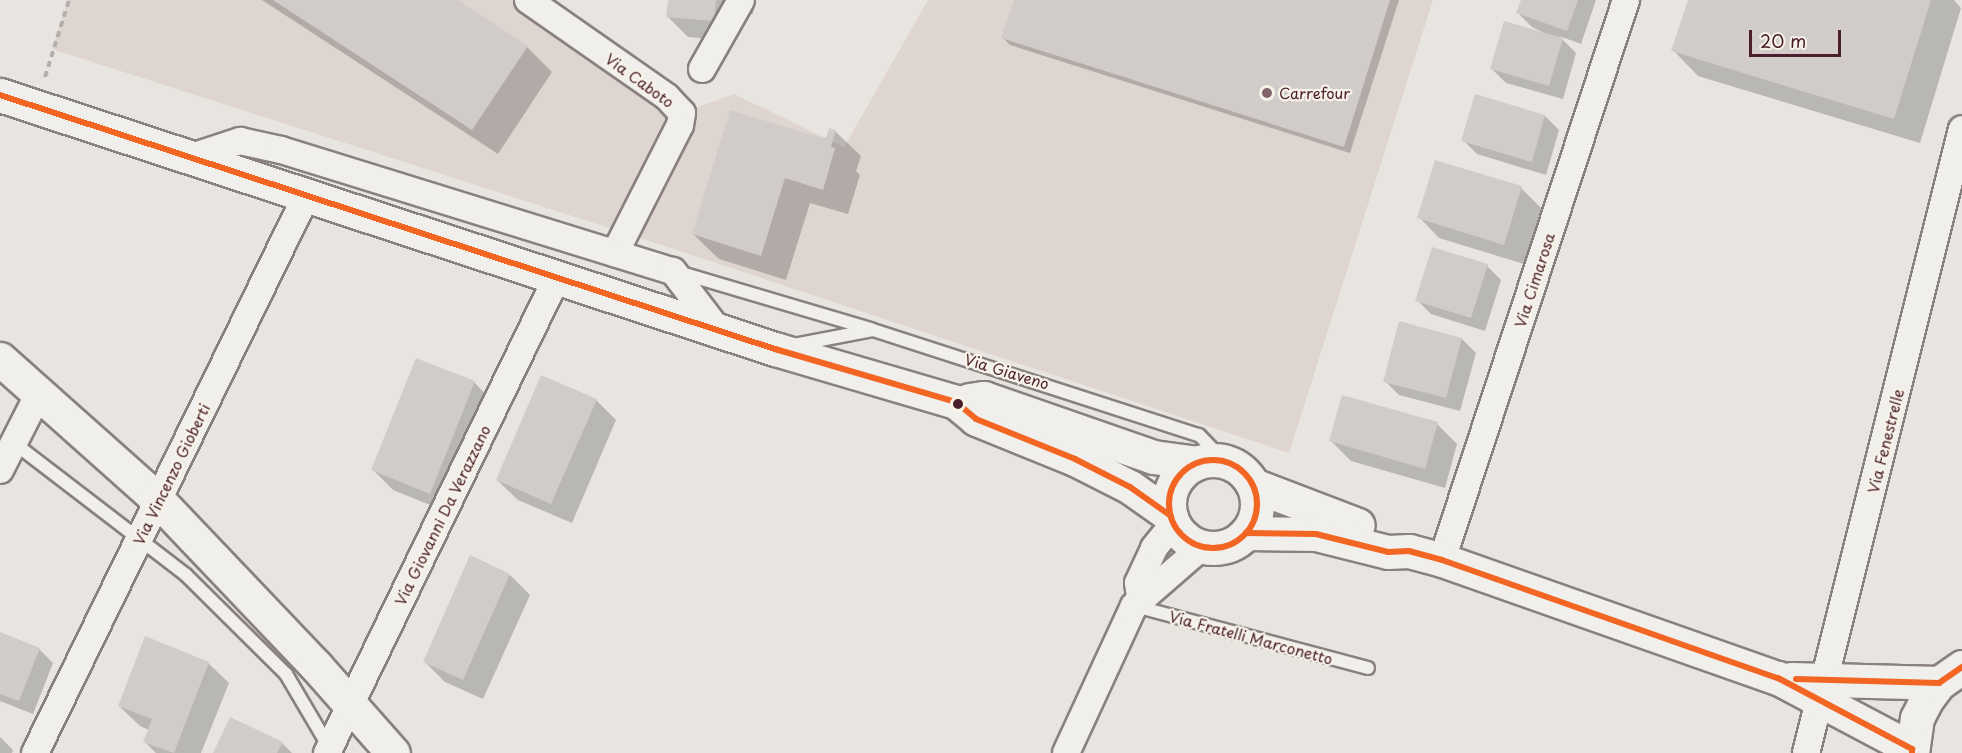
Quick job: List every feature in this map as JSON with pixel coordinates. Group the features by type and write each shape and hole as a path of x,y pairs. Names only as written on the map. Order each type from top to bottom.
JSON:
{"main road":[{"name":"Via Giaveno","path":"0,95 775,349 956,402 976,419 1075,459 1130,488 1172,519"},
{"path":"0,359 158,500 351,705 393,753"},
{"name":"Via Giaveno","path":"956,402 984,398 1153,457 1211,462"},
{"path":"1253,485 1257,507 1246,532 1225,546 1203,546 1186,539 1172,519 1174,483 1211,462 1240,469 1253,485 1317,512 1395,536 1409,551"},
{"path":"1246,532 1316,534 1388,552 1409,551 1442,560 1778,678 1823,691 1912,751 1917,718 1951,675"},
{"path":"1823,691 1951,675"}],"street":[{"name":"Via Caboto","path":"528,0 667,97 682,113 680,125 615,253"},
{"path":"702,69 741,0"},
{"name":"Via Cimarosa","path":"1442,560 1626,0"},
{"name":"Via Fenestrelle","path":"1806,753 1962,129"},
{"path":"190,156 240,141 281,150 673,271 718,330"},
{"name":"Via Vincenzo Gioberti","path":"34,753 306,195"},
{"name":"Via Giovanni Da Verazzano","path":"330,751 557,278"},
{"path":"0,470 39,393"},
{"path":"1066,753 1137,602 1138,583 1142,574 1154,548 1172,519"},
{"path":"1137,602 1154,591 1203,546"}],"lane":[{"path":"673,271 873,330"},
{"name":"Via Giaveno","path":"775,349 873,330 1199,435 1211,462"},
{"path":"14,443 138,541 186,574 286,674 330,751"},
{"name":"Via Fratelli Marconetto","path":"1137,602 1368,668"}],"path":[{"path":"35,106 69,0"}],"shaded area":[{"path":"68,0 526,0 682,113 734,94 844,147 928,0 1433,0 1289,453 622,232 52,49"}],"building":[{"path":"273,0 458,0 528,46 472,130"},
{"path":"668,0 716,0 714,21 666,17"},
{"name":"Carrefour","path":"1014,0 1390,0 1344,147 1001,38"},
{"path":"1521,0 1578,0 1567,31 1516,13"},
{"path":"1688,0 1931,0 1894,119 1671,51"},
{"path":"1504,21 1563,38 1549,86 1490,69"},
{"path":"1475,94 1545,115 1532,162 1461,141"},
{"path":"730,110 826,139 829,128 836,130 831,147 835,148 823,190 785,178 761,256 692,234"},
{"path":"1435,160 1522,186 1504,245 1417,218"},
{"path":"1432,247 1488,264 1471,318 1415,301"},
{"path":"1399,321 1462,338 1446,398 1383,382"},
{"path":"416,358 475,381 430,494 371,470"},
{"path":"541,375 597,399 551,504 496,480"},
{"path":"1342,395 1438,422 1425,469 1329,441"},
{"path":"470,555 510,574 463,680 423,662"},
{"path":"0,632 40,648 19,701 0,694"},
{"path":"145,636 209,662 174,753 143,742 152,719 118,706"},
{"path":"230,717 283,742 277,753 213,753"}],"transit line":[{"path":"0,95 775,349 956,402 976,419 1075,459 1130,487 1171,516"},
{"path":"1213,460 1230,464 1244,473 1253,487 1257,504 1253,521 1244,535 1230,544 1213,548 1196,544 1182,535 1173,521 1169,504 1173,487 1182,473 1196,464 1213,460"},
{"path":"1246,533 1316,534 1388,552 1409,551 1442,560 1778,678 1912,749 1912,753"},
{"path":"1796,679 1939,683 1962,667"}],"place":[{"name":"Carrefour","path":"1267,93"}]}
